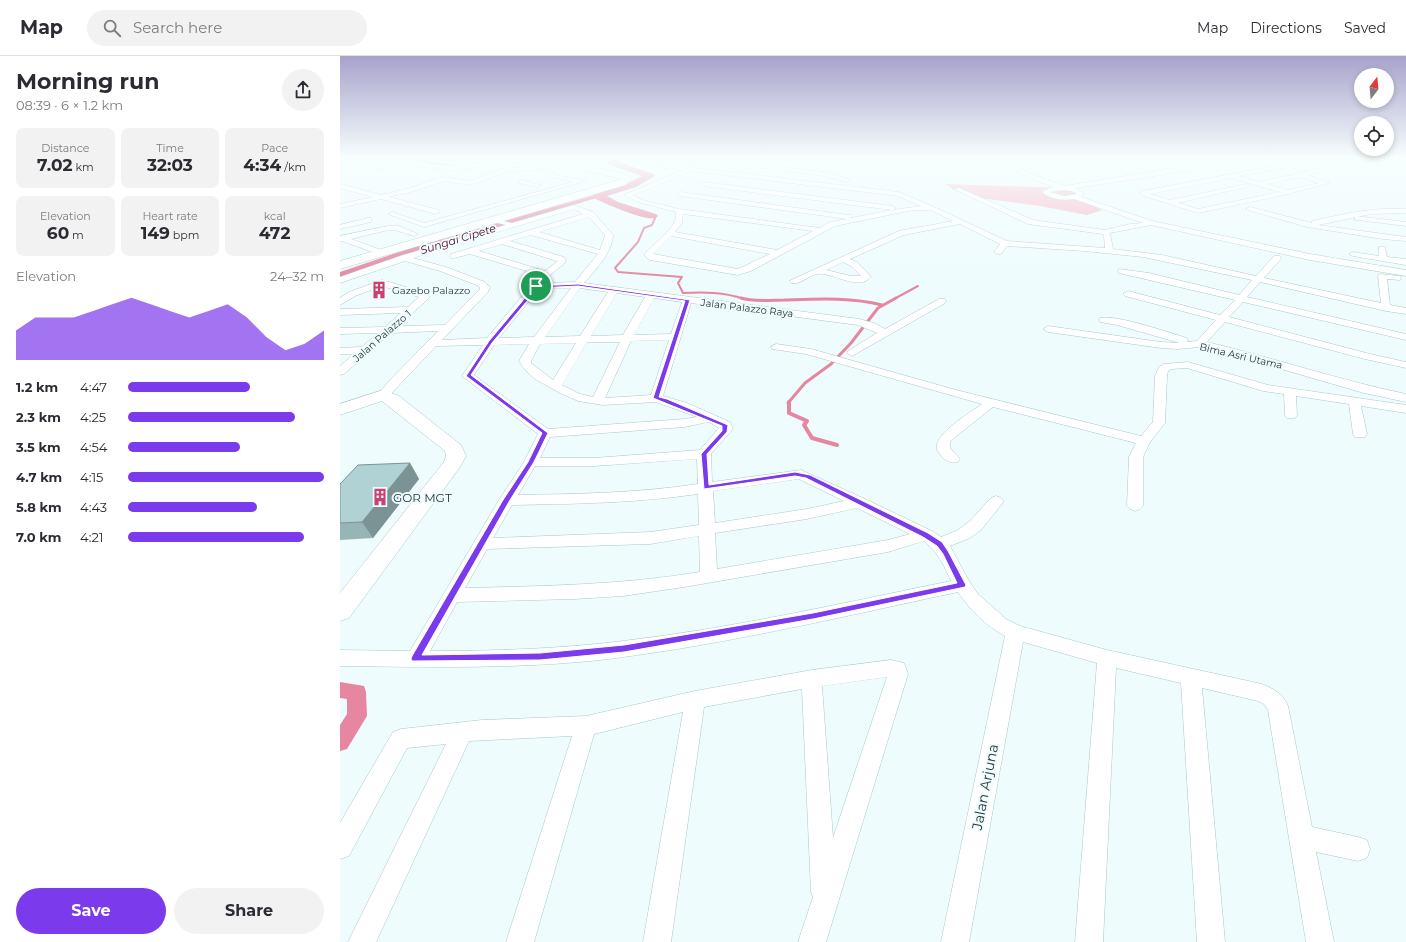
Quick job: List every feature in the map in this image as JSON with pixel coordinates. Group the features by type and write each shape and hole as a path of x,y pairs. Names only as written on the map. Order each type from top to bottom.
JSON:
{"main road":[{"path":"340,265 496,221 567,198"},
{"path":"340,410 391,401 454,449 456,456 453,463 340,611"}],"street":[{"path":"340,206 382,198"},
{"path":"385,198 439,211 408,220"},
{"path":"392,214 424,225 498,201 502,198"},
{"path":"512,201 521,198"},
{"path":"635,198 679,214 809,236"},
{"path":"653,205 670,198"},
{"path":"685,198 859,218"},
{"path":"807,198 910,209 920,203"},
{"path":"906,198 932,208 1005,243 1162,258 1386,308 1406,311"},
{"path":"978,198 1032,222 1105,232 1130,226 1141,226 1149,220 1312,253 1406,269"},
{"path":"1086,198 1149,220 1310,257 1406,273"},
{"path":"1157,198 1193,210 1204,211 1258,198"},
{"path":"1170,203 1191,198"},
{"path":"1291,198 1246,210 1307,225 1406,240"},
{"path":"484,200 512,201 537,207"},
{"path":"1398,205 1398,209 1406,210"},
{"path":"340,280 403,258 511,224 569,208 576,207 590,214 609,235 608,243 603,253 537,340 525,362 538,376 555,386 582,398 596,401 656,398 666,400 725,425 726,428 704,454 709,576"},
{"path":"679,214 670,234 648,255 653,258 738,272 748,269 819,230 833,224 910,209 932,208"},
{"path":"1307,225 1343,216 1380,210 1406,210"},
{"path":"454,256 590,214"},
{"path":"679,214 819,230"},
{"path":"1343,216 1406,224"},
{"path":"340,228 368,220"},
{"path":"496,221 511,224"},
{"path":"794,281 845,260 902,233 960,222"},
{"path":"342,240 388,228 396,228 414,234"},
{"path":"530,232 603,253"},
{"path":"1105,232 1108,235 1109,252"},
{"path":"670,234 778,253"},
{"path":"1242,234 1270,240"},
{"path":"1183,237 1277,258 1333,268"},
{"path":"1381,237 1384,259"},
{"path":"342,240 381,253"},
{"path":"500,241 561,259 562,262 546,274 536,286 490,342 468,376 545,433 684,423 710,418"},
{"path":"998,252 1005,243"},
{"path":"470,251 546,274"},
{"path":"1344,253 1406,262"},
{"path":"391,401 395,380 483,293 485,287 457,274 403,258"},
{"path":"1104,320 1118,322 1200,344 1277,258"},
{"path":"818,270 856,279 864,279 868,277 854,264 845,260"},
{"path":"1122,271 1149,276 1406,337"},
{"path":"1386,308 1382,276 1406,280"},
{"name":"Jalan Palazzo 1","path":"341,370 426,297 415,292 370,280"},
{"path":"340,302 352,294 382,283"},
{"name":"Jalan Palazzo Raya","path":"536,286 578,285 865,324 884,333"},
{"path":"555,386 613,290"},
{"path":"352,294 415,292"},
{"path":"1128,294 1369,357 1406,365"},
{"path":"596,401 627,338 651,295"},
{"path":"656,398 688,300"},
{"path":"852,354 884,333 942,301"},
{"path":"682,318 710,303"},
{"path":"340,312 411,310"},
{"path":"340,331 449,328"},
{"name":"Bima Asri Utama","path":"1048,329 1161,345 1178,346 1200,344 1368,390 1406,398"},
{"path":"433,343 676,337"},
{"path":"776,347 807,351 991,403 1144,441"},
{"path":"340,351 366,350"},
{"path":"1135,506 1136,457 1144,441 1160,423 1161,376 1163,369 1168,366 1188,366 1245,382 1290,392 1354,400 1406,409"},
{"path":"1290,392 1290,414"},
{"path":"1354,400 1360,434"},
{"path":"953,459 943,449 942,446 944,441 949,435 991,403"},
{"path":"415,659 481,544 531,462 545,433"},
{"path":"531,462 594,462 704,454"},
{"path":"507,500 600,499 657,495 801,474 860,502 933,540 946,553 962,585 972,599 999,624 1015,632 1107,658 1262,693 1271,698 1278,706 1320,942"},
{"path":"452,595 581,592 684,581 888,546 933,540 964,534 976,525 996,501"},
{"path":"481,544 650,538 807,514 860,502"},
{"path":"340,658 415,659 540,656 624,649 813,616 962,585"},
{"name":"Jalan Arjuna","path":"955,942 1015,632"},
{"path":"1089,942 1107,658"},
{"path":"340,846 401,739 524,728 586,726 695,700 812,680 891,668 897,669 898,674 824,900 812,942"},
{"path":"1191,678 1211,942"},
{"path":"812,680 824,900"},
{"path":"657,942 695,700"},
{"path":"520,942 586,726"},
{"path":"362,942 462,733"},
{"path":"1301,836 1358,849"}],"shaded area":[{"path":"983,198 1076,198 1102,210 1087,215 1040,206"}],"building":[{"path":"410,463 362,522 340,523 340,484 358,465"}],"waterway":[{"name":"Sungai Cipete","path":"340,275 414,250 590,198"},
{"path":"603,198 614,204 652,216"},
{"path":"655,219 652,225 644,228 638,242 615,268 618,272 682,277 678,283 683,293 714,293 744,299"},
{"path":"894,299 918,286"},
{"path":"741,298 751,300 846,300 870,302 882,305"},
{"path":"788,403 805,383 831,364 851,343 878,308 896,298"},
{"path":"789,402 789,413 807,421 804,425 812,438 837,445"},
{"path":"340,690 357,692 357,716 340,742"}],"place":[{"name":"Gazebo Palazzo","path":"379,290"},
{"name":"GOR MGT","path":"380,497"}],"route":[{"path":"578,285 688,300 656,398 666,400 725,425 725,431 704,454 706,488 795,474 807,476 926,535 939,544 946,553 962,585 813,616 624,649 540,656 415,659 507,500 531,462 545,433 468,376 490,342 536,286 578,285"}]}
